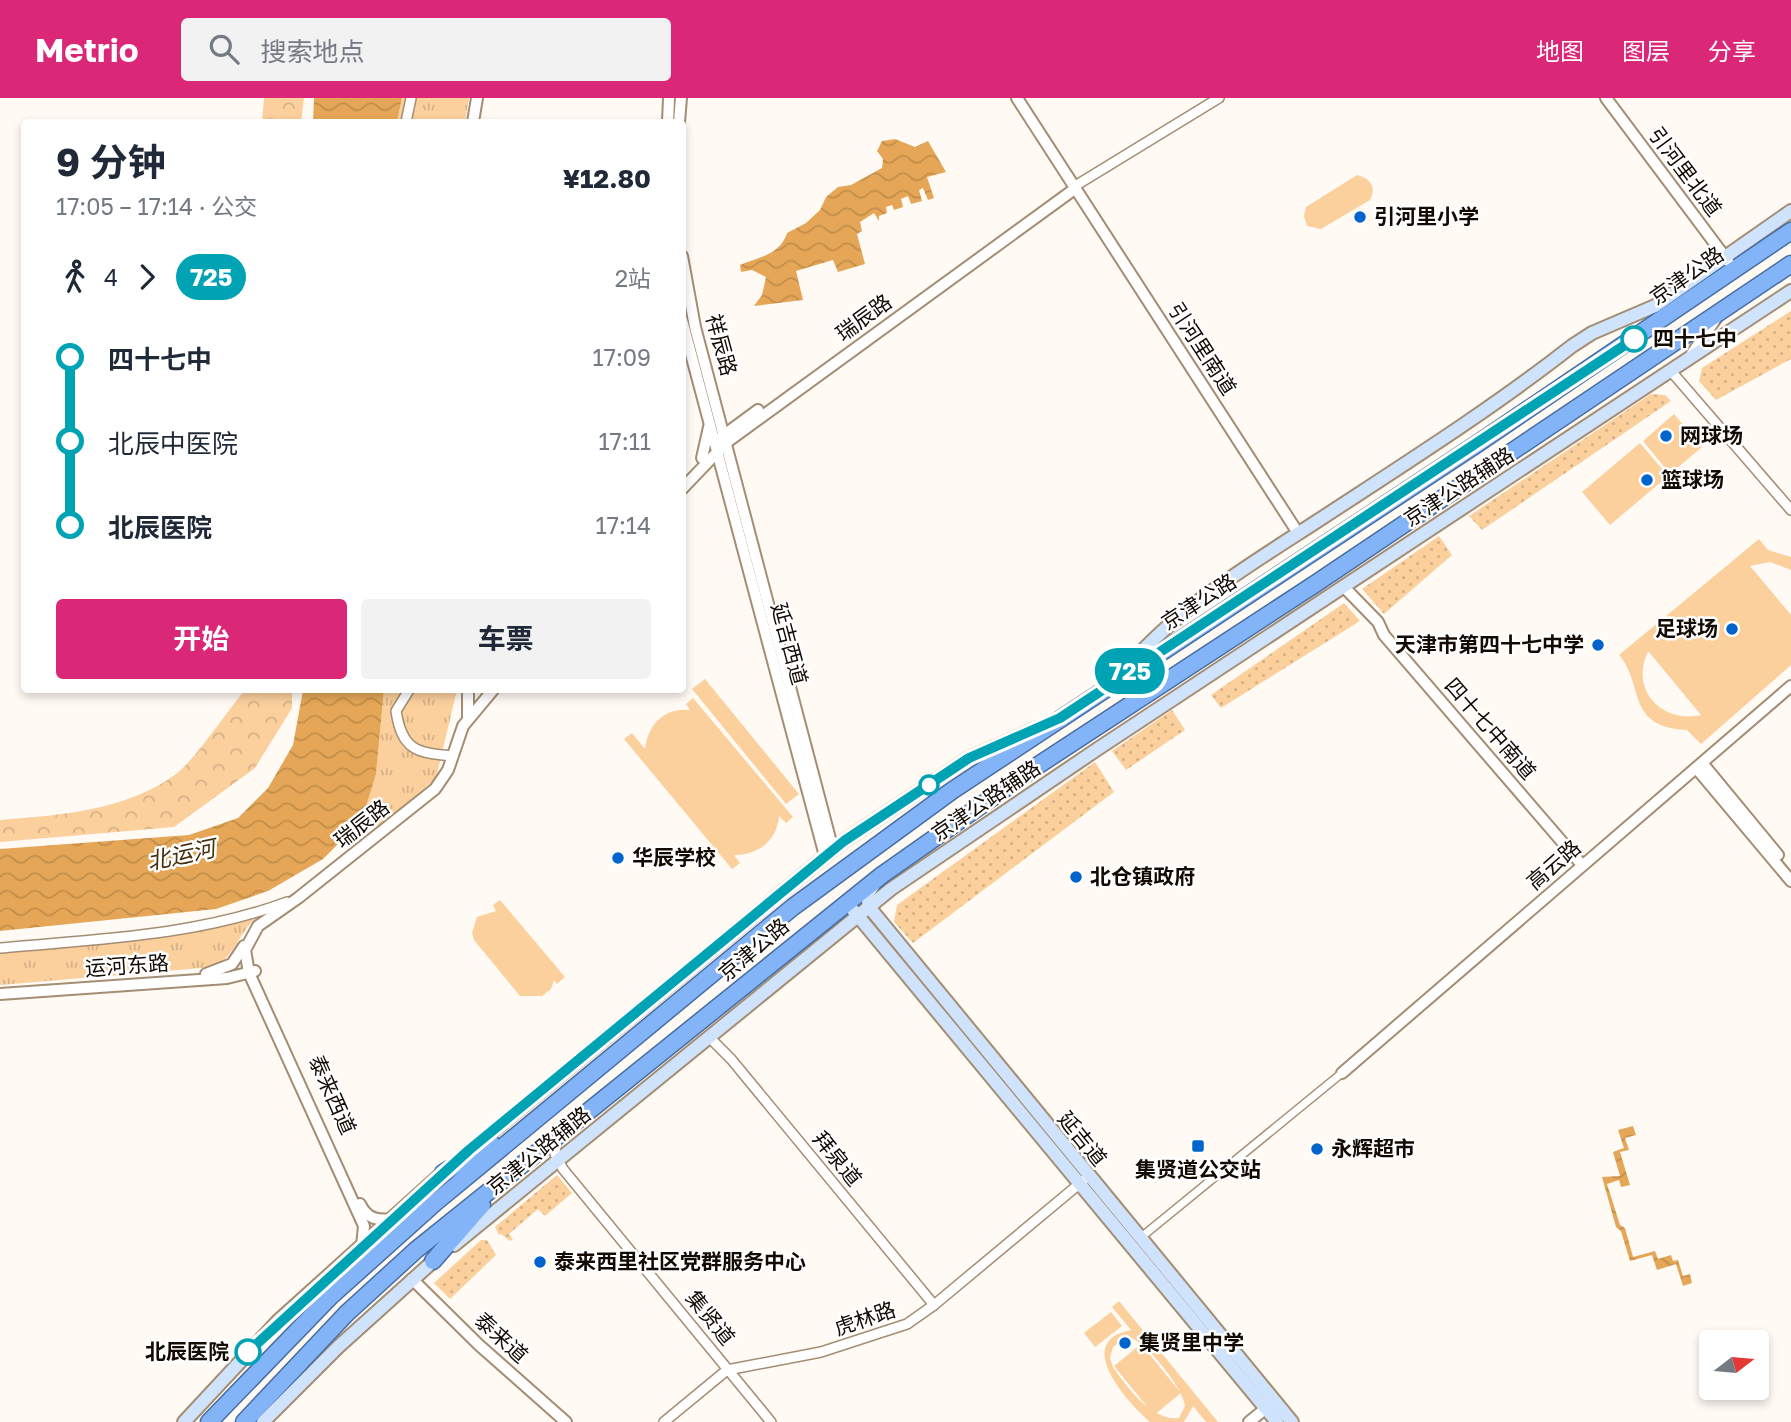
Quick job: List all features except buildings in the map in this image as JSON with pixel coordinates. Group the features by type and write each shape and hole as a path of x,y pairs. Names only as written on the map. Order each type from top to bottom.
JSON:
{"highway":[{"name":"京津公路","path":"209,1422 331,1296 522,1128 793,907 953,790 1478,444 1729,262 1791,231"},
{"name":"京津公路","path":"244,1422 347,1313 416,1250 835,910 1037,766 1149,694 1791,264"},
{"path":"443,1173 522,1128"},
{"path":"433,1261 502,1181"}],"main road":[{"path":"1118,679 1162,628 1582,339 1655,306 1729,262 1791,211"},
{"name":"京津公路辅路","path":"263,1422 300,1382 433,1261 864,911 1126,730 1791,291"},
{"path":"1126,730 1149,694"},
{"name":"京津公路辅路","path":"184,1422 278,1321 443,1173 829,853 969,758 1060,718"},
{"path":"835,910 864,911 867,895 882,875"},
{"name":"延吉道","path":"864,911 1273,1409 1292,1422"},
{"name":"延吉道","path":"1084,1180 1139,1239 1273,1409"}],"street":[{"path":"407,119 411,98"},
{"path":"474,119 477,98"},
{"path":"668,119 669,98"},
{"path":"679,119 681,98"},
{"name":"引河里南道","path":"1017,98 1298,534"},
{"path":"1075,186 1219,98"},
{"name":"引河里北道","path":"1606,98 1729,262"},
{"name":"瑞辰路","path":"686,476 721,442 1075,186"},
{"name":"祥辰路","path":"686,278 721,442"},
{"path":"1691,355 1718,315"},
{"name":"祥辰路","path":"686,332 715,417"},
{"path":"1670,370 1791,510"},
{"path":"703,461 715,417"},
{"name":"延吉西道","path":"721,442 829,853"},
{"name":"瑞辰路","path":"686,484 703,461"},
{"name":"四十七中南道","path":"1343,586 1378,622 1384,635 1582,865"},
{"name":"高云路","path":"1342,1073 1791,686"},
{"path":"407,693 396,710 400,735 419,753 453,756"},
{"path":"468,693 469,723"},
{"name":"瑞辰路","path":"249,945 258,926 429,795 444,777 469,723 491,693"},
{"name":"瑞辰路","path":"249,945 263,929 440,791 452,773 469,723 498,693"},
{"path":"1700,767 1791,870"},
{"path":"1700,767 1791,881"},
{"path":"0,948 178,931 249,915 312,893"},
{"path":"0,993 206,974 248,967 249,945"},
{"path":"206,974 232,964 249,945"},
{"name":"运河东路","path":"0,993 227,978 248,967"},
{"name":"泰来西道","path":"248,967 362,1210 379,1220 393,1219"},
{"name":"泰来西道","path":"248,967 364,1226 362,1246"},
{"name":"拜泉道","path":"710,1038 731,1059 934,1305"},
{"path":"1139,1239 1342,1073"},
{"path":"525,1161 555,1163 554,1147 558,1135"},
{"name":"集贤道","path":"555,1163 768,1422"},
{"name":"虎林路","path":"664,1422 726,1371 821,1352 907,1324 934,1305 1084,1180"},
{"name":"泰来道","path":"412,1279 479,1345 566,1422"},
{"path":"1249,1422 1273,1409"},
{"path":"1256,1422 1273,1409"}],"green space":[{"path":"264,98 304,98 301,119 262,119"},
{"path":"402,98 469,98 466,119 398,119"},
{"path":"1357,175 1366,178 1371,184 1373,191 1370,200 1321,229 1307,226 1304,216 1306,207"},
{"path":"1791,311 1791,359 1716,400 1699,381 1702,368"},
{"path":"1651,394 1665,395 1671,401 1482,530 1469,516"},
{"path":"1674,414 1702,447 1670,474 1643,441"},
{"path":"1640,443 1668,476 1610,525 1582,492"},
{"path":"1439,536 1452,555 1384,614 1362,589"},
{"name":"足球场","path":"1759,539 1768,550 1791,557 1791,570 1770,562 1750,566 1791,615 1791,665 1701,744 1687,730 1667,727 1645,713 1627,667 1619,655","holes":["1649,652 1701,715 1674,714 1653,701 1646,691 1643,679 1643,666"]},
{"path":"1344,603 1360,621 1221,708 1211,695"},
{"path":"705,679 799,794 786,804 692,689"},
{"path":"243,693 292,693 292,708 255,768 174,827 0,842 0,820 92,809 136,796 176,774 192,758"},
{"path":"384,693 456,693 436,778 380,827 362,820 376,774"},
{"path":"693,698 793,817 786,823 779,816 775,833 765,845 751,852 734,855 740,863 732,869 624,739 632,733 645,749 650,732 659,719 672,711 690,710 686,704"},
{"path":"1172,710 1185,730 1126,770 1112,751"},
{"path":"1095,762 1114,792 913,943 894,922 897,905"},
{"path":"500,900 565,977 557,984 554,980 551,989 542,996 520,996 474,940 472,933 477,917 496,911 493,905"},
{"path":"255,919 226,957 213,967 0,985 0,950 177,934"},
{"path":"557,1175 572,1193 545,1216 538,1209 509,1234 513,1239 510,1241 499,1235 495,1227"},
{"path":"481,1240 487,1240 496,1255 450,1299 434,1283"},
{"path":"1119,1301 1218,1422 1206,1422 1193,1406 1184,1422 1150,1422 1129,1401 1110,1373 1105,1359 1106,1346 1114,1336 1131,1330 1112,1307","holes":["1127,1337 1134,1339 1162,1365 1178,1388 1185,1406 1179,1418 1169,1418 1150,1409 1132,1393 1113,1367 1110,1358 1113,1347"]},
{"path":"1111,1312 1122,1326 1095,1347 1084,1333"},
{"path":"1141,1344 1181,1393 1154,1415 1114,1366"}],"water":[{"path":"314,98 402,98 398,119 313,119"},
{"path":"895,139 915,147 928,141 946,172 927,177 934,198 928,200 923,188 919,190 922,201 911,204 908,196 901,199 903,207 894,210 892,205 886,207 887,213 879,216 879,221 874,213 860,222 862,231 857,234 865,264 838,272 833,260 796,271 803,300 754,306 762,295 766,277 752,270 741,272 740,265 774,251 787,233 806,223 820,210 826,197 838,187 851,185 882,168 883,159 877,151 882,141"},
{"name":"北运河","path":"302,693 384,693 376,774 362,820 323,859 268,891 216,909 0,931 0,849 189,835 238,818 268,788 293,745"},
{"path":"1633,1126 1636,1135 1625,1138 1629,1150 1620,1152 1630,1185 1621,1187 1619,1180 1607,1184 1620,1225 1625,1228 1633,1257 1655,1251 1658,1259 1671,1255 1673,1261 1678,1260 1683,1276 1690,1274 1692,1283 1683,1286 1676,1264 1657,1270 1652,1255 1630,1261 1621,1231 1616,1227 1602,1177 1620,1176 1613,1152 1624,1148 1618,1130"}],"bus line":[{"name":"725","path":"248,1352 278,1321 469,1150 844,841 969,758 1060,718 1634,339"}],"place":[{"name":"引河里小学","path":"1360,217"},
{"name":"四十七中","path":"1634,339"},
{"name":"网球场","path":"1666,436"},
{"name":"篮球场","path":"1647,480"},
{"name":"足球场","path":"1732,629"},
{"name":"天津市第四十七中学","path":"1598,645"},
{"name":"华辰学校","path":"618,858"},
{"name":"北仓镇政府","path":"1076,877"},
{"name":"集贤道公交站","path":"1198,1146"},
{"name":"永辉超市","path":"1317,1149"},
{"name":"泰来西里社区党群服务中心","path":"540,1262"},
{"name":"集贤里中学","path":"1125,1343"},
{"name":"北辰医院","path":"248,1352"}]}
